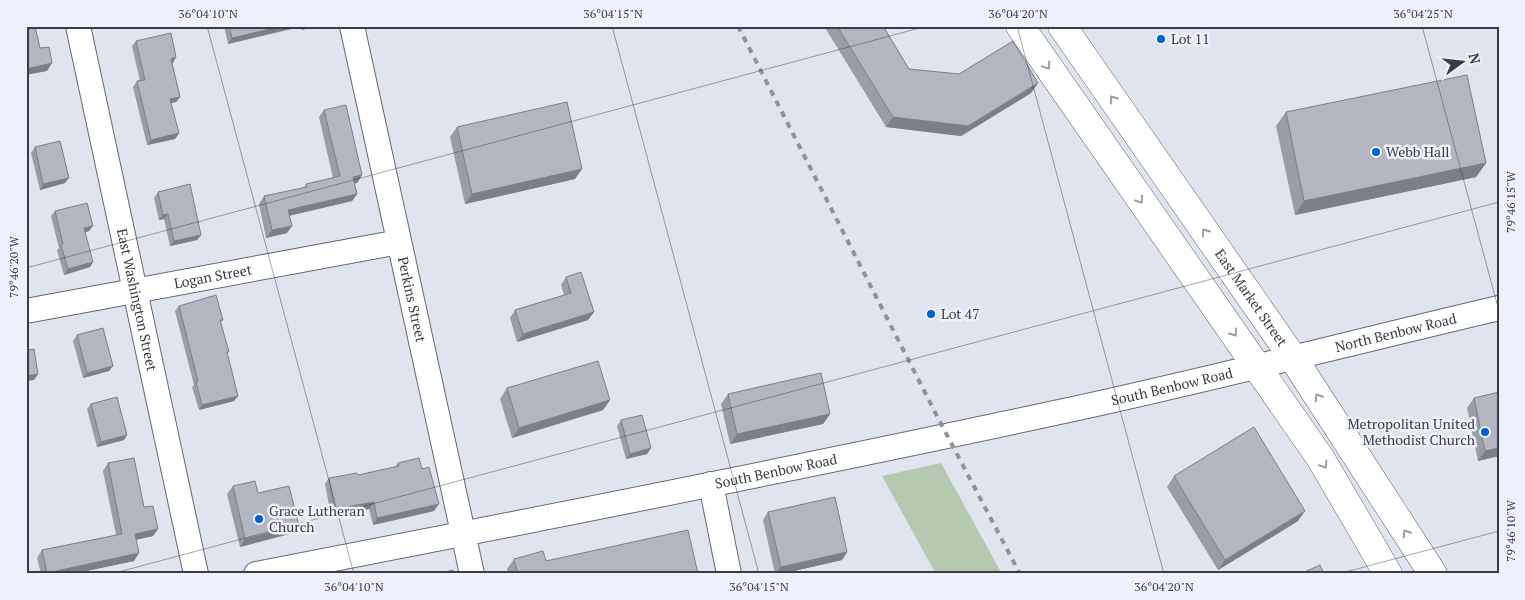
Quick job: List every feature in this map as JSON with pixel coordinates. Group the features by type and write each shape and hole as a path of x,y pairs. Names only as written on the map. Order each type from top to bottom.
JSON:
{"main road":[{"path":"1020,26 1321,459 1388,574"},
{"name":"East Market Street","path":"1062,26 1293,358 1433,574"}],"street":[{"name":"East Washington Street","path":"78,26 196,574"},
{"name":"Perkins Street","path":"352,26 472,574"},
{"name":"Logan Street","path":"26,311 399,242"},
{"name":"North Benbow Road","path":"1293,358 1499,308"},
{"name":"South Benbow Road","path":"256,574 711,484 1066,410 1293,358"},
{"path":"711,484 729,574"}],"green space":[{"path":"941,463 1002,574 936,574 882,476"}],"building":[{"path":"26,26 35,26 40,48 49,47 52,63 26,69"},
{"path":"229,26 283,26 232,38"},
{"path":"837,26 883,26 909,69 959,74 1013,41 1038,83 968,126 893,117"},
{"path":"171,33 176,57 171,59 180,97 170,99 179,133 151,140 137,81 145,80 136,41"},
{"name":"Webb Hall","path":"1467,75 1486,163 1304,201 1286,112"},
{"path":"567,102 582,169 472,194 457,127"},
{"path":"346,105 362,175 353,177 357,194 288,210 292,226 272,230 264,196 307,187 306,184 340,176 324,110"},
{"path":"60,141 69,178 43,184 35,147"},
{"path":"190,184 201,235 174,241 168,214 163,215 158,192"},
{"path":"87,203 93,226 84,228 93,262 68,269 61,245 63,244 55,211"},
{"path":"581,272 594,312 523,334 515,310 571,293 566,277"},
{"path":"216,295 223,320 220,320 238,396 202,405 196,382 198,381 179,306"},
{"path":"103,328 113,366 87,373 77,335"},
{"path":"34,349 38,374 26,376 26,350"},
{"path":"598,361 610,400 519,428 507,388"},
{"path":"821,373 830,414 737,434 728,394"},
{"path":"1499,392 1499,448 1485,451 1474,398"},
{"path":"117,397 127,435 101,442 91,404"},
{"path":"642,415 651,448 630,454 621,420"},
{"path":"1254,427 1305,511 1225,560 1174,476"},
{"path":"134,458 144,507 153,506 158,529 135,534 139,553 47,573 42,550 122,534 108,463"},
{"path":"419,458 422,469 429,467 439,504 377,518 374,502 335,509 329,478 357,473 358,475 399,466 398,463"},
{"path":"255,481 258,493 289,486 299,526 245,539 233,486"},
{"path":"835,497 847,552 781,567 768,512"},
{"path":"688,530 698,574 518,574 514,559 543,551 546,561"},
{"path":"1320,565 1324,574 1300,574"},
{"path":"453,570 454,574 438,574"}],"railway":[{"path":"738,26 938,418 1020,574"}],"place":[{"name":"Lot 11","path":"1161,39"},
{"name":"Webb Hall","path":"1376,152"},
{"name":"Lot 47","path":"931,314"},
{"name":"Metropolitan United Methodist Church","path":"1485,432"},
{"name":"Grace Lutheran Church","path":"259,519"}]}
